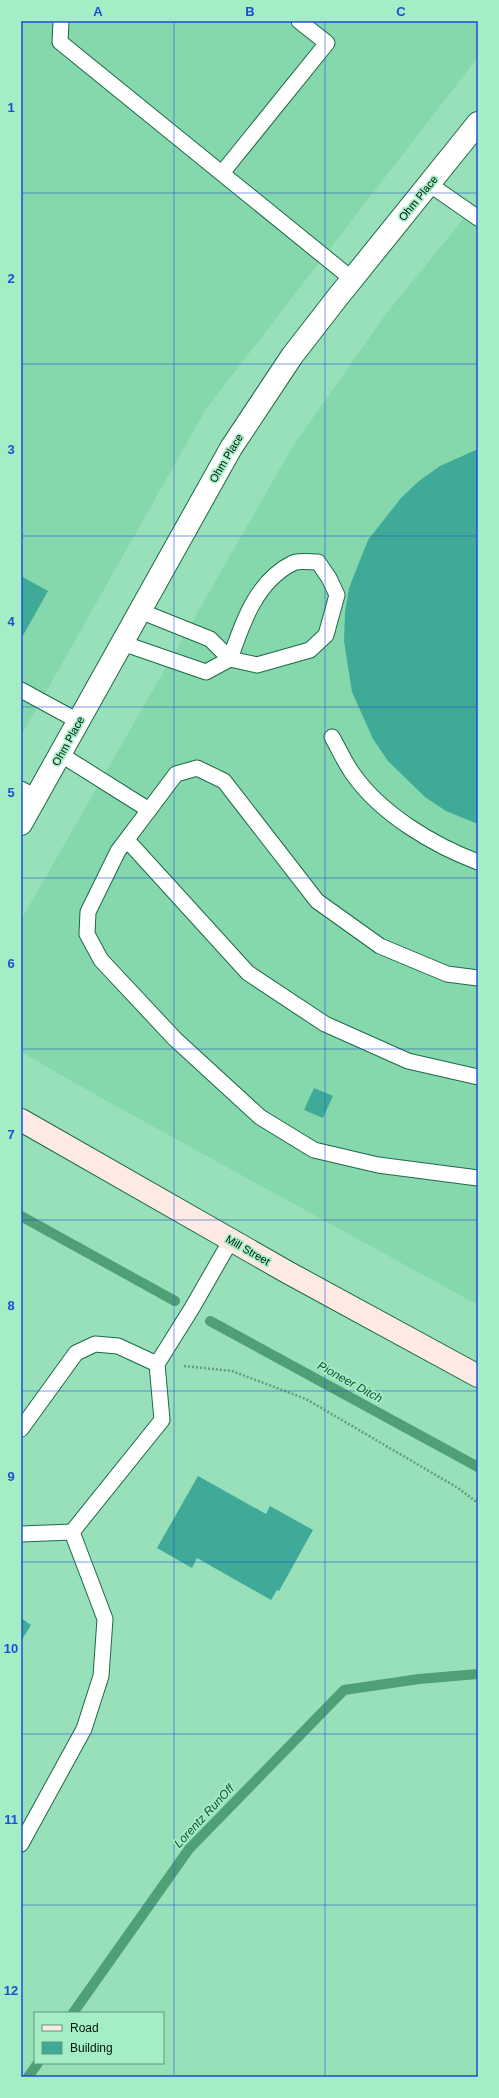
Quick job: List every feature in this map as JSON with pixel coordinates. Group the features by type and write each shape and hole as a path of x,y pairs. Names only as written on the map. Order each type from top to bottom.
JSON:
{"main road":[{"name":"Mill Street","path":"21,1120 370,1318 478,1376"}],"street":[{"name":"Ohm Place","path":"21,824 29,793 60,754 231,448 292,356 478,123"}],"lane":[{"path":"60,21 60,42 352,279"},
{"path":"222,173 327,43 299,21"},
{"path":"429,184 478,218"},
{"path":"122,643 206,672 230,659 242,624 266,582 294,563 318,562 330,578 337,595 326,635 310,650 256,665 230,659 210,639 140,611"},
{"path":"21,690 78,721"},
{"path":"332,737 354,775 380,803 418,832 453,852 478,862"},
{"path":"60,754 149,810"},
{"path":"478,978 447,974 380,946 317,901 224,781 197,768 176,774 126,840 118,851 88,912 87,934 102,960 175,1039 260,1117 314,1150 378,1165 478,1178"},
{"path":"126,840 248,974 324,1024 408,1061 478,1078"},
{"path":"21,1534 72,1532 162,1420 157,1364 192,1308 231,1240"},
{"path":"21,1429 76,1354 95,1344 118,1346 157,1364"},
{"path":"21,1844 84,1729 100,1676 105,1619 72,1532"}],"path":[{"path":"157,1364 232,1371 306,1399 458,1488 478,1503"}],"shaded area":[{"path":"21,21 478,21 478,57 206,409 21,736"},
{"path":"478,201 478,1305 105,1100 21,1052 21,920 293,446 386,314"}],"building":[{"path":"478,449 478,824 446,811 425,797 388,761 373,739 352,692 344,641 345,613 349,588 368,540 401,498 419,481 440,466"},
{"path":"21,576 48,591 21,639"},
{"path":"314,1088 333,1096 323,1118 304,1110"},
{"path":"198,1476 266,1514 270,1506 313,1530 279,1591 277,1590 271,1600 197,1558 192,1568 157,1548"},
{"path":"21,1618 31,1625 21,1641"}],"waterway":[{"name":"Pioneer Ditch","path":"21,1216 175,1301"},
{"name":"Pioneer Ditch","path":"210,1321 478,1467"},
{"name":"Lorentz RunOff","path":"74,2012 189,1849 344,1690 419,1679 478,1674"},
{"name":"Lorentz RunOff","path":"28,2077 37,2064"}]}
